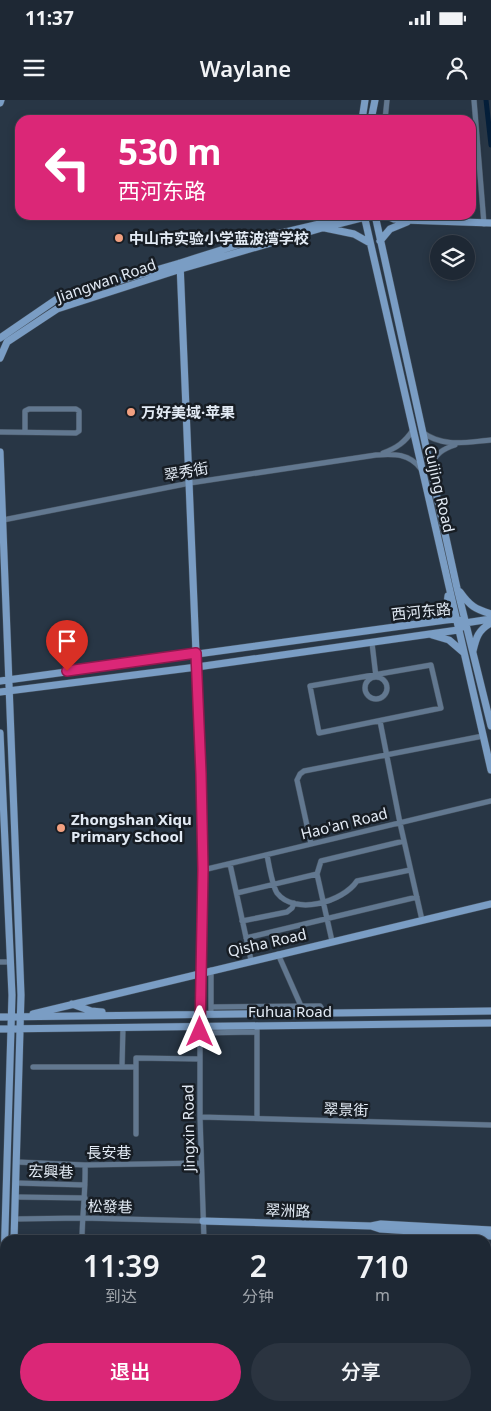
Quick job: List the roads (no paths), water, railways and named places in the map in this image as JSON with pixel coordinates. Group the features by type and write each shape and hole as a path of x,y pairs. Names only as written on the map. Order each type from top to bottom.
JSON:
{"street":[{"path":"363,115 366,100"},
{"path":"372,115 375,100"},
{"path":"386,115 387,100"},
{"path":"474,100 476,115"},
{"path":"446,220 488,224 476,118"},
{"name":"Jiangwan Road","path":"181,266 256,239 333,220"},
{"name":"Jiangwan Road","path":"3,339 57,299 351,220"},
{"name":"Cuijing Road","path":"366,220 491,770"},
{"name":"Cuijing Road","path":"376,220 457,588 472,651 488,704 491,726"},
{"path":"380,241 390,229 415,220"},
{"path":"322,228 354,234 370,243"},
{"path":"181,266 203,870 200,1015"},
{"path":"0,358 3,339"},
{"path":"0,432 76,433 79,431 79,411 76,409 29,409 25,411 25,432"},
{"path":"376,455 397,448 413,430"},
{"path":"422,432 436,440 460,443 491,440"},
{"path":"430,468 434,457 441,450 460,443"},
{"path":"0,452 21,1017 15,1235"},
{"path":"376,455 402,455 412,459 422,469"},
{"name":"翠秀街","path":"3,520 190,482 376,455"},
{"path":"425,623 442,612 447,604 449,588"},
{"path":"457,588 475,609 491,614"},
{"name":"西河东路","path":"0,681 456,619 465,623 458,630 372,643 0,692"},
{"path":"465,623 491,621"},
{"path":"472,651 477,635 491,621"},
{"path":"429,634 449,640 463,652"},
{"path":"372,643 376,676"},
{"path":"431,665 441,708 380,721 319,733 310,686 431,665"},
{"path":"376,676 383,679 387,686 384,696 377,700 370,698 364,689 366,682 376,676"},
{"path":"380,721 422,920"},
{"path":"0,733 3,873 11,962 11,1029 2,1225"},
{"path":"311,844 297,780 304,771 483,736"},
{"name":"Hao'an Road","path":"203,870 491,801"},
{"path":"2,830 15,829"},
{"path":"332,941 317,874 322,861 404,841"},
{"path":"267,855 276,891 284,900 294,903 323,902 343,895 357,881 410,870"},
{"path":"230,864 250,960"},
{"path":"3,873 17,872"},
{"path":"236,893 317,874"},
{"path":"246,938 417,897"},
{"path":"242,921 287,912 294,903"},
{"name":"Qisha Road","path":"21,1017 200,972 491,904"},
{"path":"278,954 301,1006"},
{"path":"0,962 11,962"},
{"path":"211,970 211,1015"},
{"path":"72,1004 91,1011 125,1016"},
{"path":"211,1007 320,1006 322,1014"},
{"path":"474,1012 491,1006"},
{"name":"Fuhua Road","path":"0,1017 491,1011"},
{"name":"Jingxin Road","path":"200,1015 200,1117 204,1235"},
{"path":"90,1016 90,1028"},
{"name":"Fuhua Road","path":"0,1029 122,1027 200,1029 491,1024"},
{"path":"122,1027 122,1067"},
{"path":"257,1028 257,1118"},
{"path":"136,1134 136,1058 200,1058"},
{"path":"33,1067 136,1067"},
{"name":"翠景街","path":"200,1117 491,1125"},
{"name":"長安巷","path":"17,1162 85,1165 201,1163"},
{"path":"82,1235 85,1165"},
{"name":"宏興巷","path":"16,1182 85,1184"},
{"path":"16,1198 85,1198"},
{"name":"松發巷","path":"15,1219 82,1218 204,1221"},
{"name":"翠洲路","path":"204,1221 371,1226 381,1224 491,1230"},
{"name":"翠洲路","path":"371,1226 380,1229 476,1235"}],"waterway":[{"path":"486,100 491,145"}],"place":[{"name":"中山市实验小学蓝波湾学校","path":"119,238"},
{"name":"万好美域·苹果","path":"131,412"},
{"name":"Zhongshan Xiqu Primary School","path":"61,828"}]}
